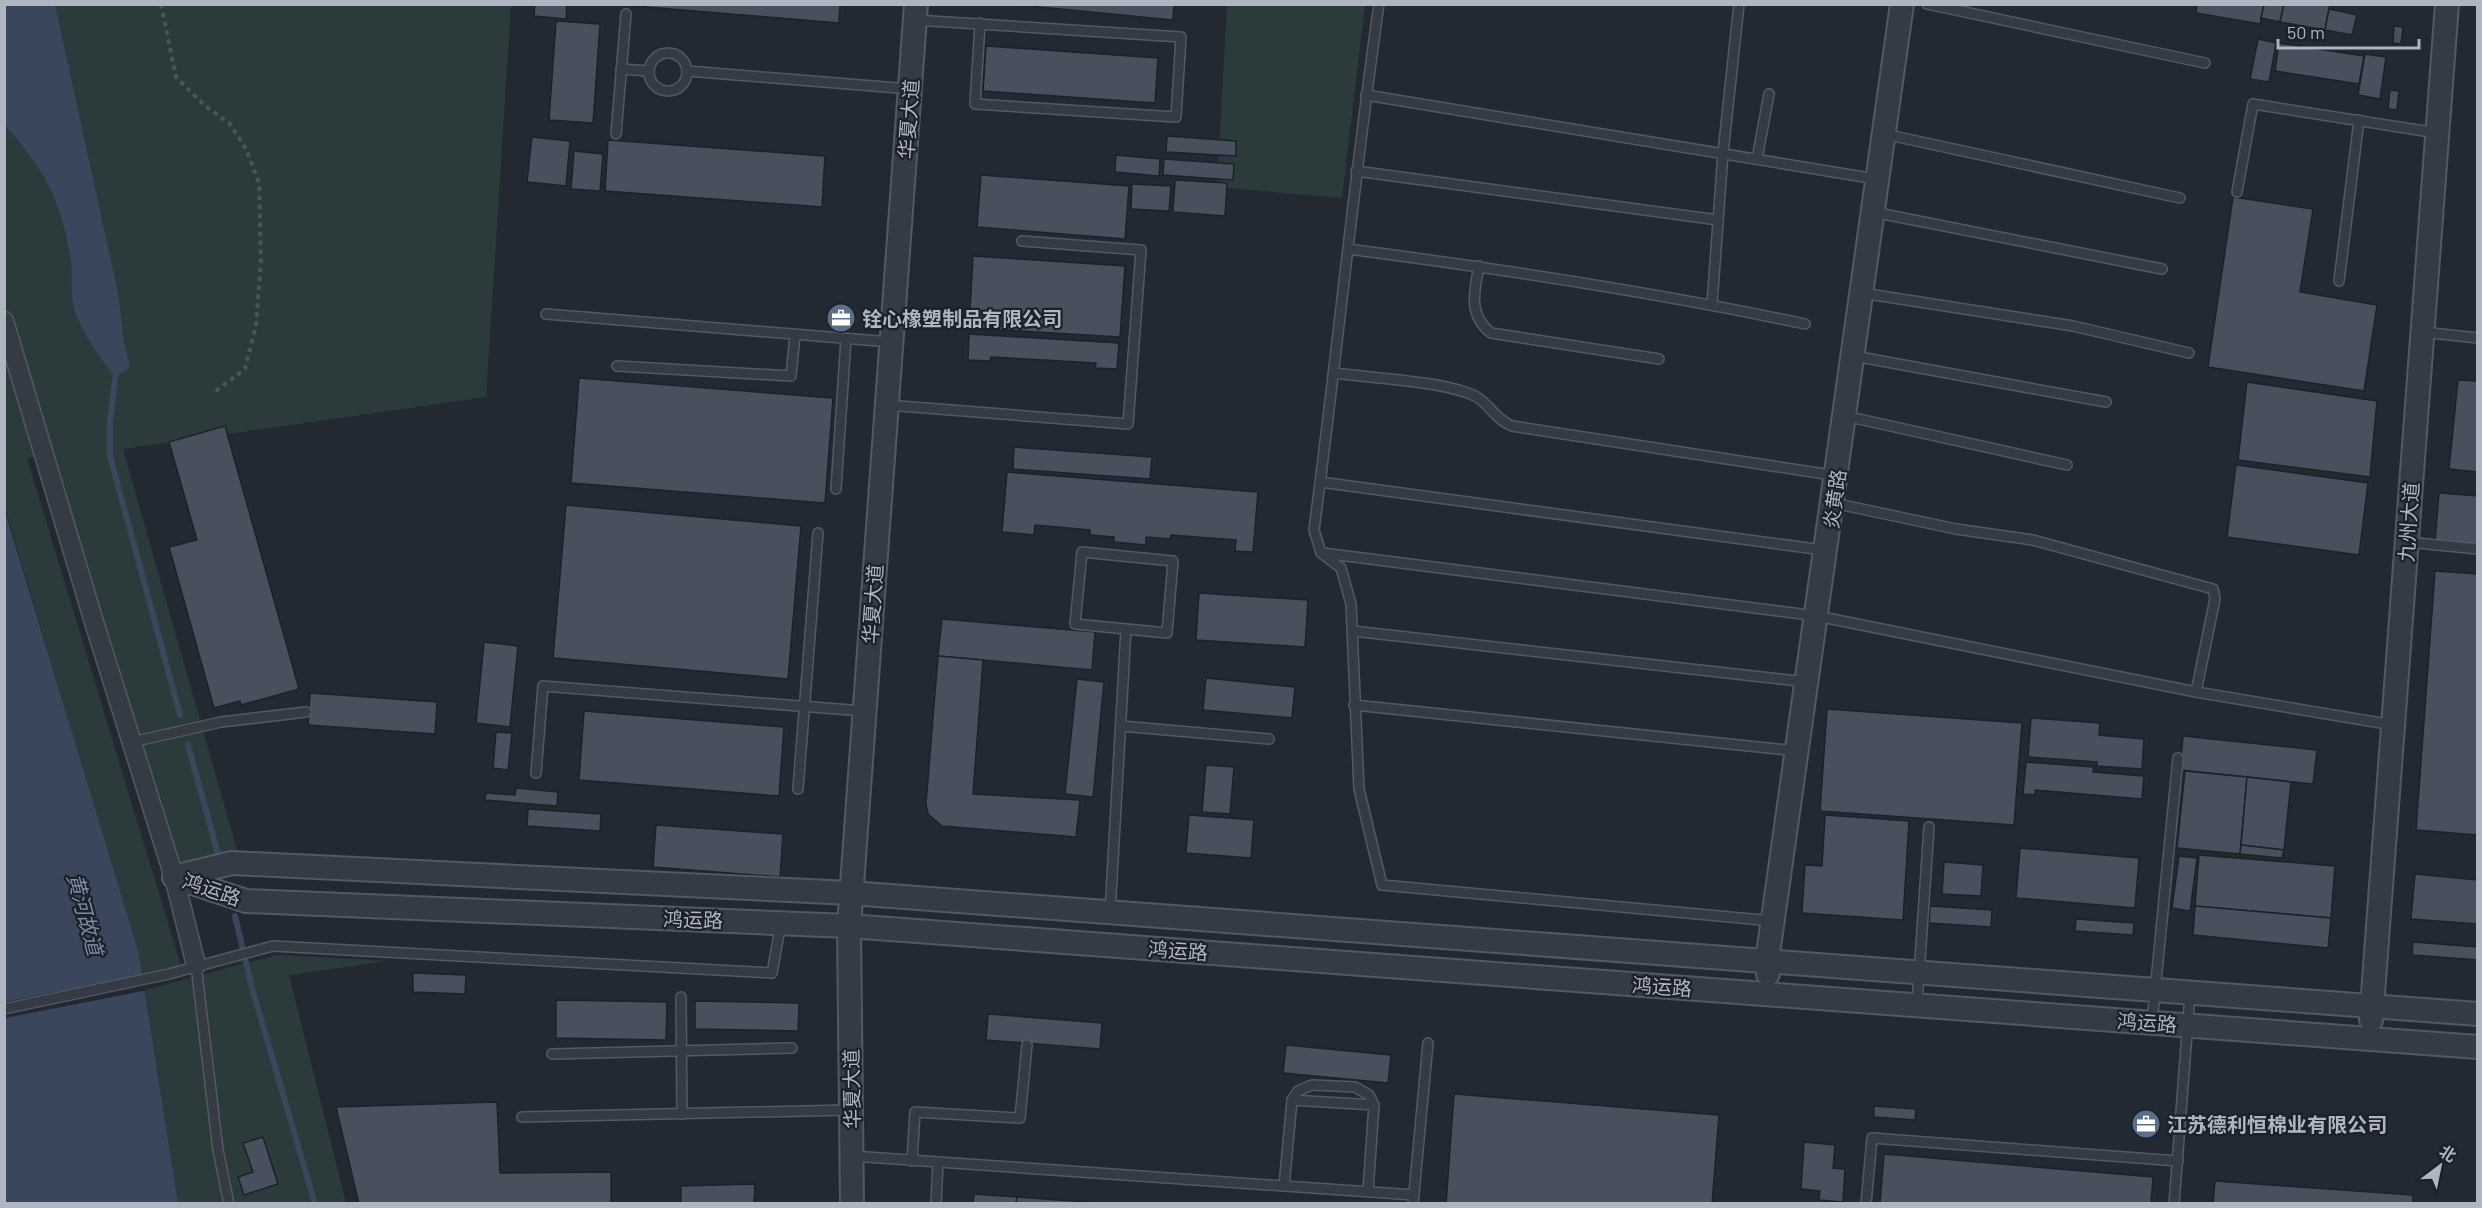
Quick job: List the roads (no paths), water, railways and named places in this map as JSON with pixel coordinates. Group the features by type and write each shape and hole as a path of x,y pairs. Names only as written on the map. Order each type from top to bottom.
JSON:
{"street":[{"name":"炎黄路","path":"1770,993 1767,961 1827,550 1902,4"},
{"name":"九州大道","path":"2369,1039 2447,4"},
{"name":"华夏大道","path":"852,1203 850,893 916,12"},
{"path":"4,321 174,877 196,965"},
{"name":"鸿运路","path":"174,877 232,863 850,893 2478,1014"},
{"name":"鸿运路","path":"174,877 246,901 849,926 2478,1047"}],"lane":[{"path":"1379,4 1356,171 1314,530 1321,553 1341,568 1351,604 1359,789 1382,885 1773,921"},
{"path":"1712,304 1723,153 1739,4"},
{"path":"1927,4 2205,63"},
{"path":"916,12 980,23 1181,37 1176,117 975,104 980,23"},
{"path":"616,134 626,14"},
{"path":"649,71 659,56 671,53 681,58 688,71"},
{"path":"621,69 649,71"},
{"path":"649,71 653,83 670,91 682,86 688,71"},
{"path":"688,71 910,89"},
{"path":"1757,159 1769,94"},
{"path":"1366,95 1878,180"},
{"path":"2237,192 2253,104 2438,133"},
{"path":"2339,281 2359,120"},
{"path":"1884,134 2180,198"},
{"path":"1356,171 1718,220"},
{"path":"1874,212 2162,269"},
{"path":"886,405 1128,424 1141,250 1022,241"},
{"path":"1348,249 1479,266 1712,304 1805,324"},
{"path":"1479,266 1473,299 1475,314 1480,325 1491,333 1659,359"},
{"path":"1862,293 2073,326 2189,353"},
{"path":"546,314 891,342"},
{"path":"2422,332 2478,338"},
{"path":"617,366 791,376 795,335"},
{"path":"836,489 846,339"},
{"path":"1854,356 2106,402"},
{"path":"1334,373 1454,389 1487,403 1500,421 1512,426 1825,474"},
{"path":"1845,416 2067,465"},
{"path":"1320,482 1827,550"},
{"path":"1833,503 1956,529 2032,540 2213,589 2215,599 2196,692"},
{"path":"798,789 818,533"},
{"path":"2407,542 2478,549"},
{"path":"1082,552 1173,561 1167,633 1126,629 1076,624 1082,552"},
{"path":"1321,553 1817,616 2196,692 2393,724"},
{"path":"1110,913 1126,629"},
{"path":"1353,631 1807,682"},
{"path":"536,773 543,686 864,711"},
{"path":"1354,705 1797,751"},
{"path":"132,742 221,722 306,712"},
{"path":"1121,726 1269,739"},
{"path":"2152,1023 2178,759"},
{"path":"1917,1005 1929,827"},
{"path":"4,1009 170,974 196,965 273,946 772,972 782,923"},
{"path":"196,965 218,1150 229,1203"},
{"path":"2174,1203 2190,993"},
{"path":"681,997 682,1114"},
{"path":"852,1156 1368,1191 1414,1199 1428,1043"},
{"path":"912,1161 915,1112 1020,1118 1027,1045"},
{"path":"552,1054 792,1048"},
{"path":"1284,1186 1292,1100 1298,1091 1312,1085 1355,1088 1369,1095 1374,1105 1368,1191"},
{"path":"1292,1100 1374,1105"},
{"path":"522,1118 851,1110"},
{"path":"1866,1203 1872,1138 2178,1161"},
{"path":"936,1203 938,1162"}],"water":[{"path":"4,5 55,5 118,293 124,343 130,367 115,378 88,338 75,312 71,262 57,203 31,157 5,125"},
{"name":"黄河故道","path":"4,508 139,954 178,1203 5,1203"}],"waterway":[{"path":"115,378 110,422 110,456 180,715"},
{"path":"188,745 218,854"},
{"path":"235,916 252,988 315,1204"}],"place":[{"name":"铨心橡塑制品有限公司","path":"841,318"},
{"name":"江苏德利恒棉业有限公司","path":"2146,1124"}]}
